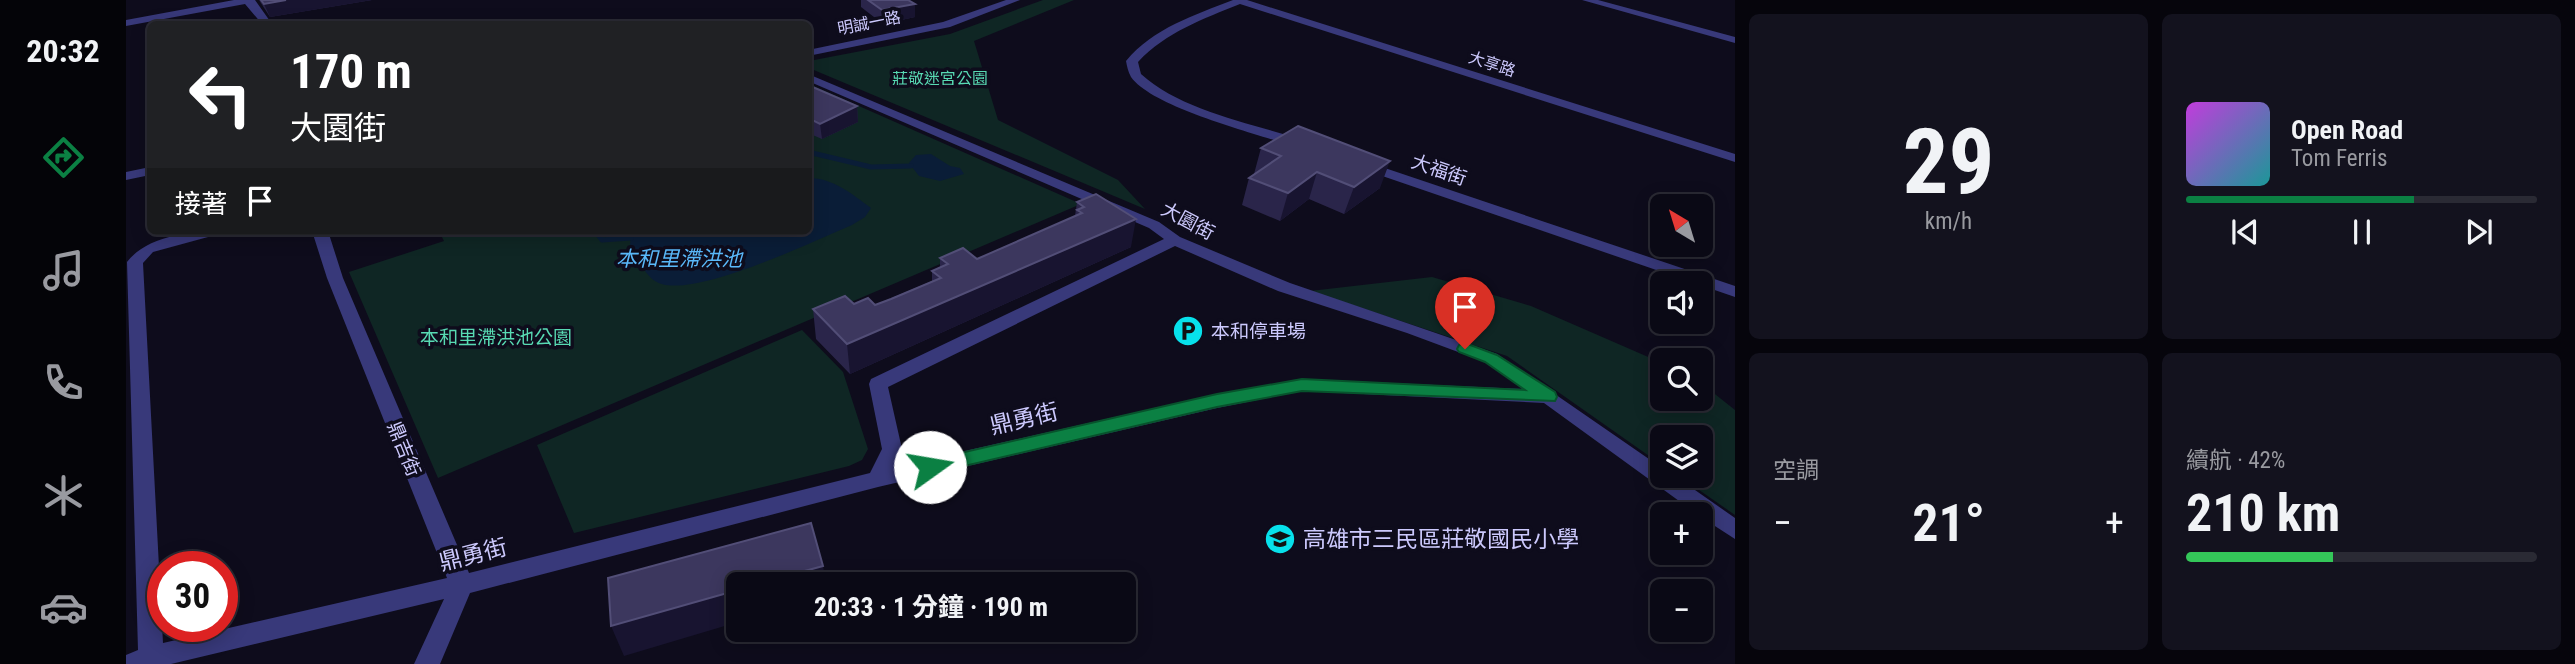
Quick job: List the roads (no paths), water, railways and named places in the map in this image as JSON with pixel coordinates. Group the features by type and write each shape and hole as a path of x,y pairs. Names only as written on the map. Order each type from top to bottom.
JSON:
{"street":[{"path":"126,23 248,0 265,21"},
{"name":"明誠一路","path":"812,52 946,24 1015,0"},
{"path":"1241,0 1193,20 1145,46 1132,61 1135,75 1148,87 1175,100 1320,150"},
{"name":"大享路","path":"1241,0 1735,158"},
{"path":"1587,0 1735,40"},
{"name":"大園街","path":"812,79 1154,225 1175,240 1284,287 1413,329 1491,358 1548,397"},
{"name":"大福街","path":"1354,162 1735,292"},
{"path":"126,176 147,172"},
{"path":"143,662 135,261 148,249 199,235"},
{"name":"鼎吉街","path":"321,235 340,290 462,585"},
{"path":"878,479 892,449 878,384 1175,240"},
{"name":"鼎勇街","path":"143,662 462,585 878,479 1217,401 1302,385 1548,397"},
{"path":"1548,397 1735,530"},
{"path":"427,664 462,585"}],"water":[{"path":"931,154 950,166 960,168 964,174 940,181 919,176 909,163 916,155"},
{"name":"本和里滯洪池","path":"812,178 834,184 871,208 865,217 852,225 752,267 694,284 671,286 655,281 644,270 630,247 631,235 812,235"}],"waterway":[{"path":"812,153 871,167 911,166"},
{"path":"598,235 602,240 631,238"}],"place":[{"name":"本和停車場","path":"1188,331"},
{"name":"高雄市三民區莊敬國民小學","path":"1280,539"}],"park label":[{"name":"莊敬迷宮公園","path":"940,78"},
{"name":"本和里滯洪池公園","path":"496,337"}]}
